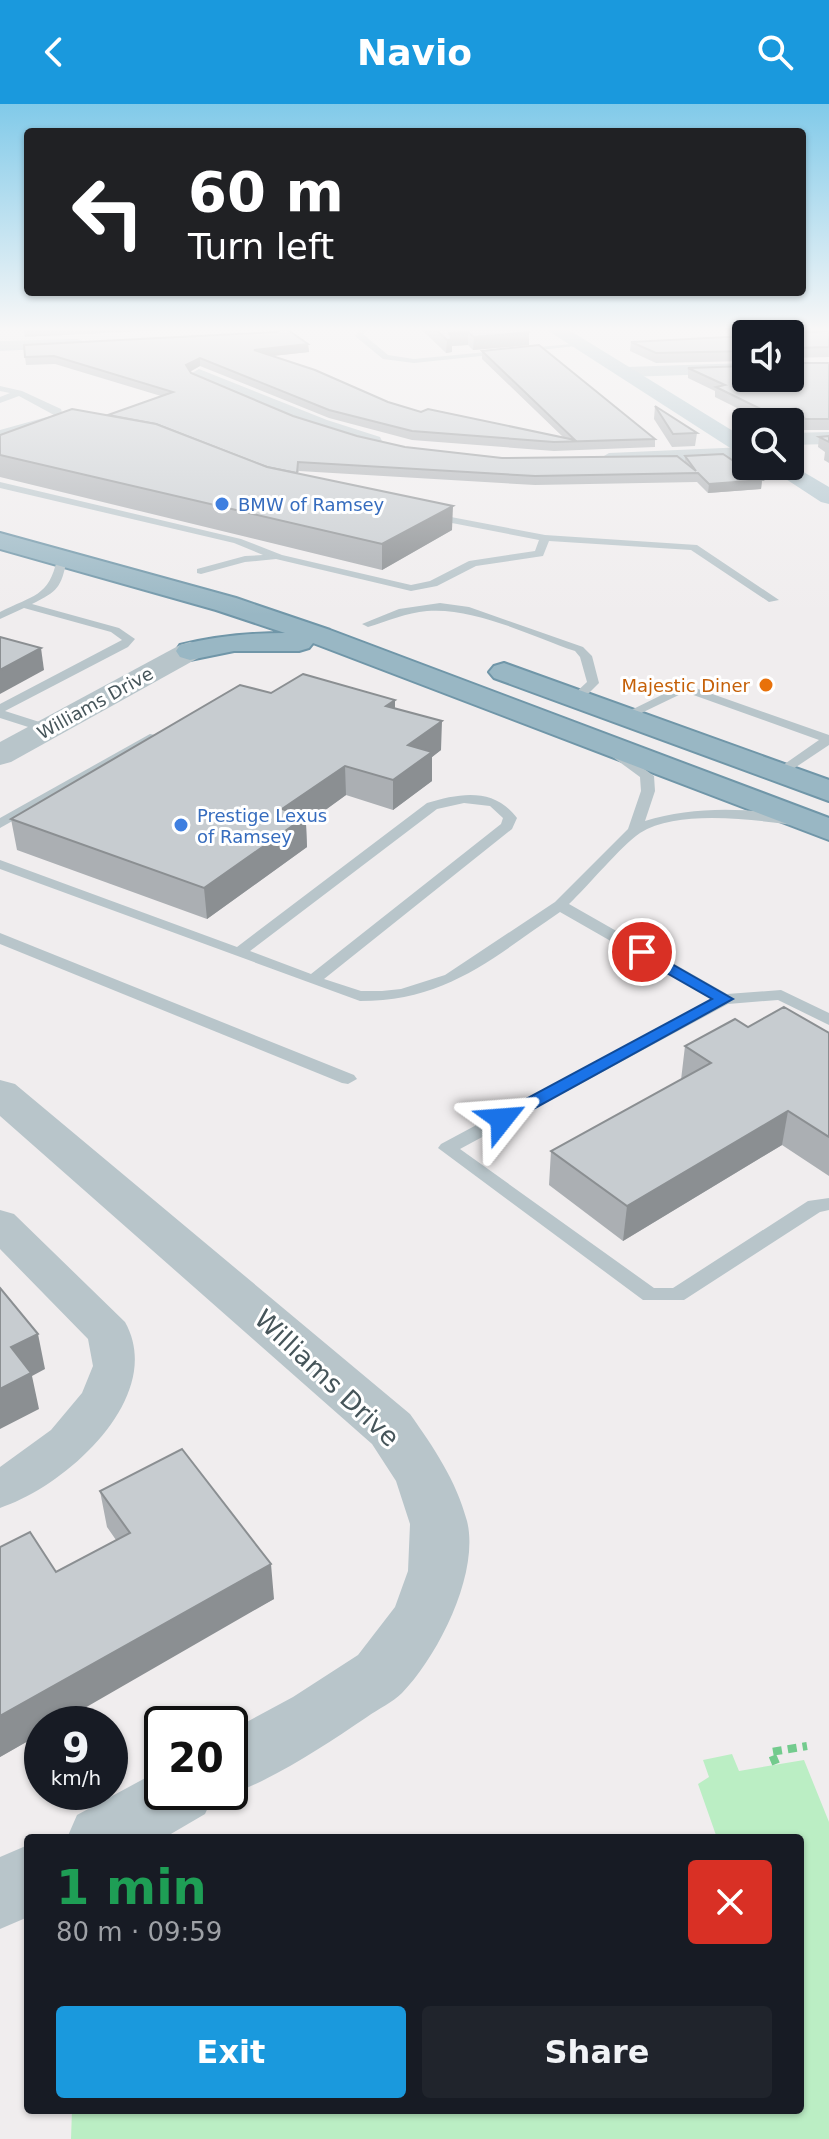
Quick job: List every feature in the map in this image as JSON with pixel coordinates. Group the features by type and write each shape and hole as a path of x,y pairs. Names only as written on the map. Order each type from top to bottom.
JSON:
{"highway":[{"path":"0,517 201,571 411,639"},
{"path":"0,541 168,588 370,654 825,828"},
{"path":"168,588 198,606 208,620 208,628 190,651"},
{"path":"190,651 234,642 278,640 370,654"},
{"path":"480,663 829,791"}],"main road":[{"path":"710,425 732,438"},
{"path":"800,480 829,497"}],"street":[{"path":"324,425 391,445"},
{"path":"804,439 829,438"},
{"path":"588,460 732,447"},
{"name":"Williams Drive","path":"0,755 190,651"},
{"name":"Williams Drive","path":"0,1093 391,1429 422,1474 439,1524 437,1571 420,1620 380,1674 315,1717 248,1755"},
{"path":"0,1224 109,1333 115,1366 102,1401 68,1443 23,1477 0,1489"},
{"path":"108,1834 150,1810"},
{"path":"0,1895 24,1881"}],"lane":[{"path":"0,433 31,425"},
{"path":"0,485 237,541 279,557 411,588 433,584 473,563 539,554 545,538"},
{"path":"414,513 545,538 693,547 773,600"},
{"path":"201,571 245,559 279,557"},
{"path":"0,616 49,591 57,583 62,559"},
{"path":"0,712 124,645 129,639 115,630 24,605"},
{"path":"368,624 388,614 449,606 579,649 586,656 593,683 577,698"},
{"path":"625,716 684,688 829,739"},
{"path":"0,712 47,729"},
{"path":"0,824 160,732"},
{"path":"596,739 647,776 648,791 635,830"},
{"path":"781,773 829,739"},
{"path":"238,953 432,806 451,799 473,798 493,802 505,809 510,818 507,826 313,980"},
{"path":"0,864 360,996 403,994 451,978 560,905 635,830 648,824 691,817 773,818 825,828"},
{"path":"560,905 724,999"},
{"path":"0,938 348,1079"},
{"path":"829,1020 781,995 724,999 447,1148 650,1295 677,1295 815,1206 829,1204"}],"path":[{"path":"776,1764 771,1752 807,1746"}],"green space":[{"path":"732,1754 739,1771 804,1760 829,1822 829,2139 71,2139 72,2114 804,2114 804,1834 716,1834 698,1784 709,1777 703,1760"}],"building":[{"path":"28,425 158,425 267,467 453,506 382,544 0,455 0,435"},
{"path":"158,425 322,425 405,447 502,458 677,456 696,471 685,456 723,454 732,460 732,480 762,480 709,484 698,473 535,476 298,462 297,473 267,467"},
{"path":"388,425 504,425 575,440 559,425 638,425 655,439 554,442 412,431"},
{"path":"667,425 685,425 697,433 673,434"},
{"path":"0,637 41,648 0,670"},
{"name":"Prestige Lexus of Ramsey","path":"303,674 395,700 386,706 442,721 408,745 432,752 393,780 345,766 282,809 305,817 204,888 11,819 240,685 271,693"},
{"path":"784,1007 829,1033 829,1137 788,1111 627,1206 551,1151 711,1063 685,1046 735,1019 748,1027"},
{"path":"0,1288 38,1334 11,1347 31,1373 0,1389"},
{"path":"182,1449 271,1564 0,1716 0,1547 30,1532 56,1572 130,1533 100,1491"}],"place":[{"name":"BMW of Ramsey","path":"222,504"},
{"name":"Majestic Diner","path":"766,685"},
{"name":"Prestige Lexus of Ramsey","path":"181,825"}],"route":[{"path":"502,1119 724,999 642,952"}]}
